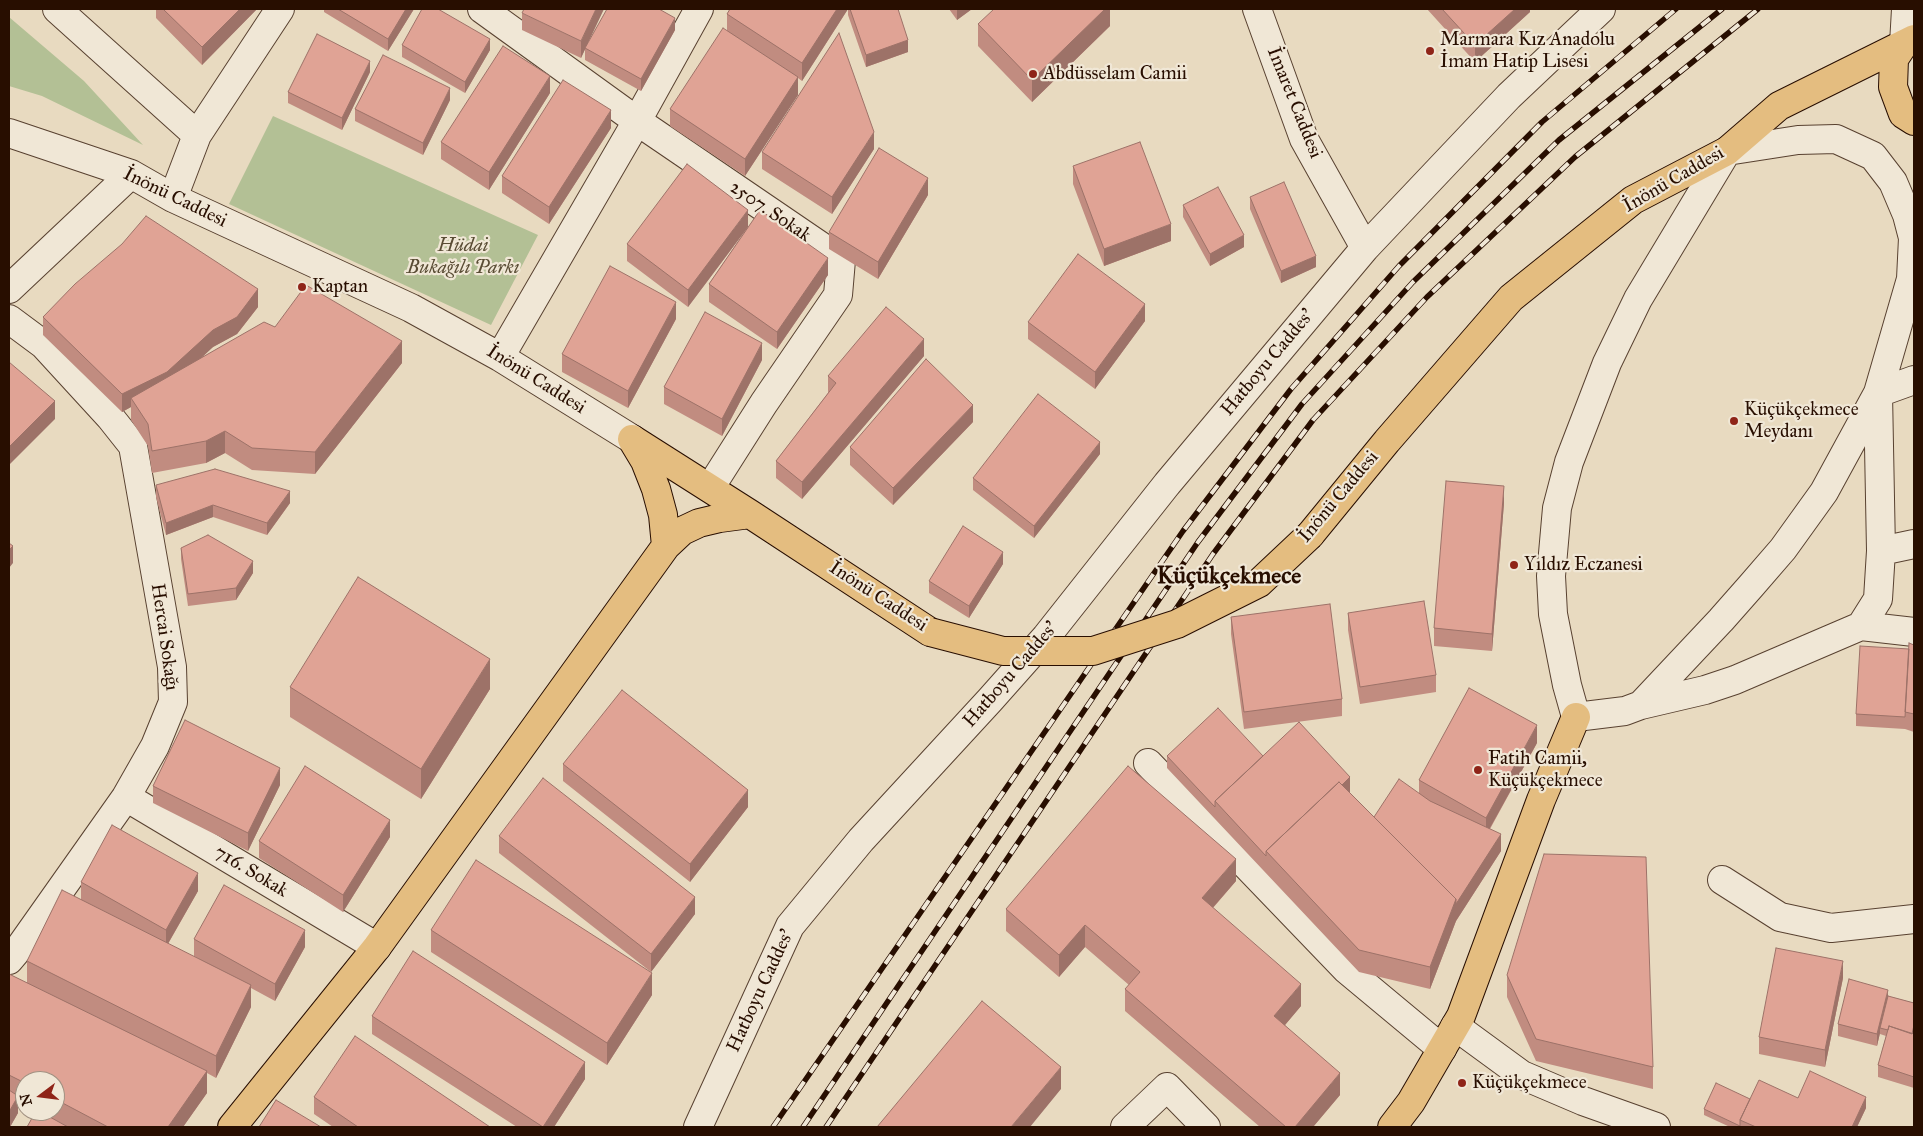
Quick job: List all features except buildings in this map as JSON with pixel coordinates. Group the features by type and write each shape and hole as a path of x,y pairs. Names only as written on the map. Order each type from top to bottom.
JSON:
{"main road":[{"path":"1909,42 1894,58 1893,87 1904,114 1914,121"},
{"name":"İnönü Caddesi","path":"632,439 930,632 1003,652 1094,652 1177,624 1258,583 1310,535 1387,441 1511,298 1633,200 1727,150 1780,106 1909,42"},
{"path":"632,439 645,461 656,488 663,515 666,546"},
{"path":"232,1127 377,947 666,546 682,531 699,523 750,514"},
{"path":"1392,1127 1411,1102 1461,1016 1541,800 1576,717"}],"street":[{"path":"57,9 197,135"},
{"path":"173,198 197,135 280,9"},
{"path":"500,356 637,121 699,9"},
{"name":"İmaret Caddesi","path":"1257,9 1304,139 1365,248"},
{"name":"Hatboyu Caddes'","path":"698,1127 790,926 861,840 1046,637 1167,484 1365,248 1509,96 1601,9"},
{"path":"1906,9 1909,42"},
{"name":"2507. Sokak","path":"491,11 637,121 841,260 838,295 764,403 710,488"},
{"name":"İnönü Caddesi","path":"9,133 131,174 173,198 411,308 500,356 632,439"},
{"path":"1641,705 1722,620 1782,549 1824,492 1878,393 1913,276 1913,238 1907,214 1893,182 1873,156 1836,139 1798,140 1727,150 1638,299 1607,363 1569,462 1557,508 1551,576 1554,614 1567,685 1576,717 1625,711 1641,705 1701,692 1735,680 1861,626 1914,632"},
{"path":"9,289 131,174"},
{"name":"Hercai Sokağı","path":"9,318 44,345 110,417 133,446 172,667 173,702 155,746 126,797 12,948"},
{"path":"1878,393 1914,380"},
{"path":"1861,626 1878,599 1881,552 1878,393"},
{"path":"1881,552 1914,544"},
{"path":"1148,763 1348,970 1449,1038 1522,1075 1583,1101 1656,1127"},
{"name":"716. Sokak","path":"126,797 377,947"},
{"path":"1722,880 1780,917 1831,928 1914,918"},
{"path":"1125,1127 1167,1087 1206,1127"}],"green space":[{"path":"9,17 84,81 143,145 42,96 9,86"},
{"name":"Hüdai Bukağılı Parkı","path":"273,116 538,235 491,325 229,204"}],"railway":[{"path":"773,1127 1183,531 1291,389 1399,266 1542,122 1676,9"},
{"path":"803,1127 1198,542 1302,404 1413,282 1559,140 1722,9"},
{"path":"826,1127 1213,554 1313,420 1427,297 1575,157 1758,9"}],"place":[{"name":"Marmara Kız Anadolu İmam Hatip Lisesi","path":"1430,51"},
{"name":"Abdüsselam Camii","path":"1033,74"},
{"name":"Kaptan","path":"302,287"},
{"name":"Küçükçekmece Meydanı","path":"1734,421"},
{"name":"Yıldız Eczanesi","path":"1514,565"},
{"name":"Fatih Camii, Küçükçekmece","path":"1478,770"},
{"name":"Küçükçekmece","path":"1462,1083"}],"district":[{"name":"Küçükçekmece","path":"1229,577"}]}
